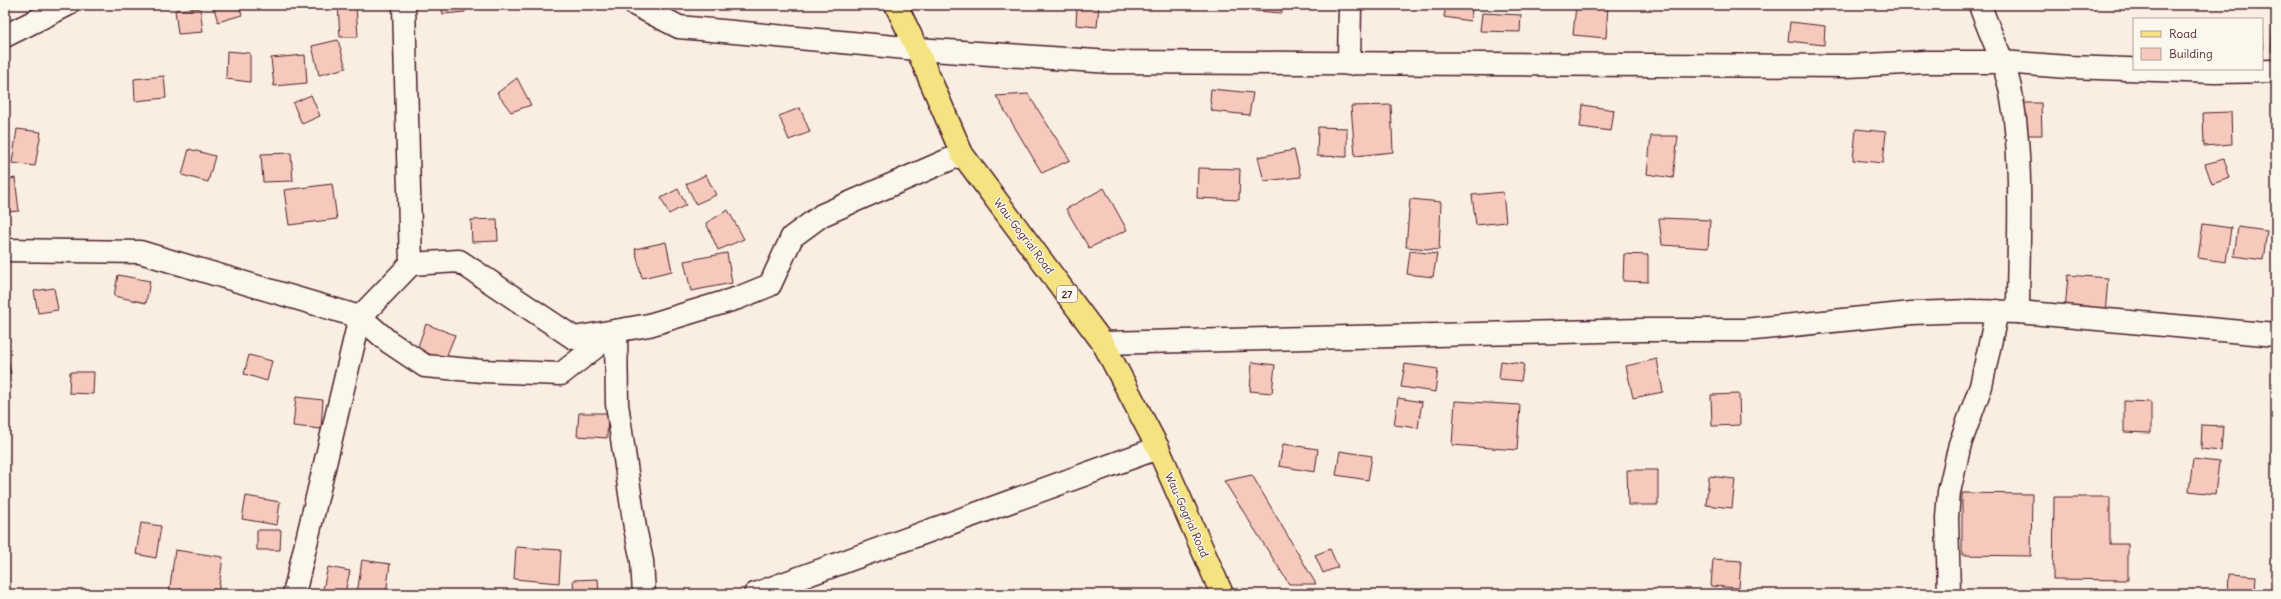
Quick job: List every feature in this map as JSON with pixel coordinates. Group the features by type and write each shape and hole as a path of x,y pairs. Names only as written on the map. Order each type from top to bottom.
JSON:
{"main road":[{"name":"Wau-Gogrial Road","path":"896,5 917,48 962,154 1103,343 1158,448 1222,594"}],"street":[{"path":"5,36 67,5"},
{"path":"404,5 411,264"},
{"path":"636,5 680,27 917,48 1110,62 1848,66 1925,62 2002,62 2068,67 2133,69"},
{"path":"1349,64 1350,5"},
{"path":"1949,594 1947,518 1949,492 1960,444 2008,312 2016,128 2009,87 2002,62 1980,5"},
{"path":"2156,70 2215,72 2276,71"},
{"path":"294,594 360,317 411,264 459,261 574,338 616,331 664,321 738,298 770,284 792,237 822,215 962,154"},
{"path":"5,250 140,252 360,317 389,342 425,366 482,371 561,374 616,331"},
{"path":"1103,343 1642,330 1744,330 1912,313 2008,312 2276,335"},
{"path":"616,331 617,404 635,528 642,561 644,594"},
{"path":"755,594 1158,448"}],"building":[{"path":"213,5 239,5 242,15 218,22"},
{"path":"338,5 356,5 358,37 340,37"},
{"path":"441,5 464,5 465,12 443,14"},
{"path":"1077,5 1099,5 1097,27 1076,25"},
{"path":"1255,5 1282,5 1282,13 1255,11"},
{"path":"1446,5 1473,5 1470,21 1444,17"},
{"path":"1576,5 1608,5 1606,38 1573,35"},
{"path":"200,8 203,32 178,34 175,10"},
{"path":"1482,13 1521,15 1520,32 1480,31"},
{"path":"2273,20 2276,21 2276,52 2271,51"},
{"path":"1790,22 1825,26 1824,45 1788,41"},
{"path":"338,40 346,68 319,75 312,46"},
{"path":"227,51 250,53 250,82 226,79"},
{"path":"305,55 307,83 274,86 271,58"},
{"path":"164,76 166,98 135,101 134,79"},
{"path":"517,78 531,105 511,112 497,93"},
{"path":"1211,89 1253,93 1249,115 1212,111 1210,100"},
{"path":"1028,94 1070,160 1042,173 996,96"},
{"path":"311,95 320,116 302,124 293,103"},
{"path":"2017,103 2041,103 2042,135 2017,135"},
{"path":"1391,105 1393,152 1355,156 1351,106"},
{"path":"1583,105 1614,110 1611,131 1580,127"},
{"path":"800,108 810,132 789,140 779,116"},
{"path":"2231,112 2232,144 2204,146 2203,113"},
{"path":"1318,127 1347,128 1347,157 1317,156"},
{"path":"17,129 41,132 35,166 12,163"},
{"path":"1856,129 1886,132 1883,163 1853,160"},
{"path":"1651,136 1678,136 1673,178 1647,174"},
{"path":"189,149 215,156 208,182 182,175"},
{"path":"1294,150 1301,177 1264,181 1258,157"},
{"path":"291,153 293,181 263,182 261,154"},
{"path":"2224,159 2230,178 2212,184 2205,164"},
{"path":"1198,168 1240,169 1239,200 1197,198"},
{"path":"706,175 716,195 696,204 686,184"},
{"path":"15,178 19,211 5,212 5,180"},
{"path":"332,184 337,219 289,225 284,190"},
{"path":"1104,188 1127,230 1089,248 1066,209"},
{"path":"678,189 686,205 669,214 661,198"},
{"path":"1503,192 1506,222 1476,225 1472,195"},
{"path":"1410,199 1441,202 1439,250 1406,247"},
{"path":"728,210 744,239 718,250 706,223"},
{"path":"1659,218 1710,220 1708,248 1662,245"},
{"path":"497,219 498,241 472,242 471,220"},
{"path":"2203,224 2231,228 2226,262 2198,258"},
{"path":"2238,227 2267,231 2263,260 2234,256"},
{"path":"666,242 672,271 642,278 635,249"},
{"path":"1410,251 1437,254 1433,277 1407,274"},
{"path":"727,253 732,283 691,291 684,261"},
{"path":"1624,254 1648,255 1648,282 1623,281"},
{"path":"118,275 150,281 146,303 114,296"},
{"path":"2068,275 2108,278 2105,315 2065,312"},
{"path":"54,288 58,310 38,313 34,291"},
{"path":"426,324 455,335 445,360 417,349"},
{"path":"5,350 11,373 5,375"},
{"path":"249,355 272,361 267,381 244,374"},
{"path":"1657,359 1663,392 1633,398 1626,366"},
{"path":"1501,361 1524,364 1521,381 1499,379"},
{"path":"1252,362 1275,365 1272,393 1250,391"},
{"path":"1405,364 1438,369 1435,392 1401,387"},
{"path":"70,372 94,372 93,394 69,393"},
{"path":"1739,394 1740,425 1712,426 1711,395"},
{"path":"296,397 323,400 321,429 293,426"},
{"path":"1398,398 1422,402 1418,428 1394,425"},
{"path":"1455,401 1520,405 1517,450 1452,445"},
{"path":"2124,401 2151,402 2151,433 2124,432"},
{"path":"579,413 608,413 607,438 577,436"},
{"path":"2202,425 2223,426 2221,451 2201,449"},
{"path":"1283,444 1318,449 1315,472 1279,466"},
{"path":"1340,451 1372,456 1368,480 1336,475"},
{"path":"2193,459 2219,462 2215,494 2189,491"},
{"path":"1627,470 1658,470 1658,505 1628,505"},
{"path":"1252,475 1316,584 1289,584 1224,481"},
{"path":"1709,476 1735,479 1732,508 1706,505"},
{"path":"1962,493 2032,494 2031,556 1962,555"},
{"path":"246,496 280,502 277,525 242,519"},
{"path":"2054,497 2110,497 2110,544 2128,544 2128,580 2053,579"},
{"path":"141,523 161,526 156,558 136,554"},
{"path":"257,530 281,530 280,550 257,550"},
{"path":"516,547 561,550 559,583 514,579"},
{"path":"1330,549 1338,567 1323,573 1315,555"},
{"path":"175,550 223,557 218,594 169,594"},
{"path":"1713,559 1741,561 1739,588 1711,586"},
{"path":"362,560 390,564 386,594 357,594"},
{"path":"328,567 350,571 345,592 323,589"},
{"path":"2229,574 2256,576 2255,594 2228,594"},
{"path":"598,579 599,594 574,594 573,580"}]}
